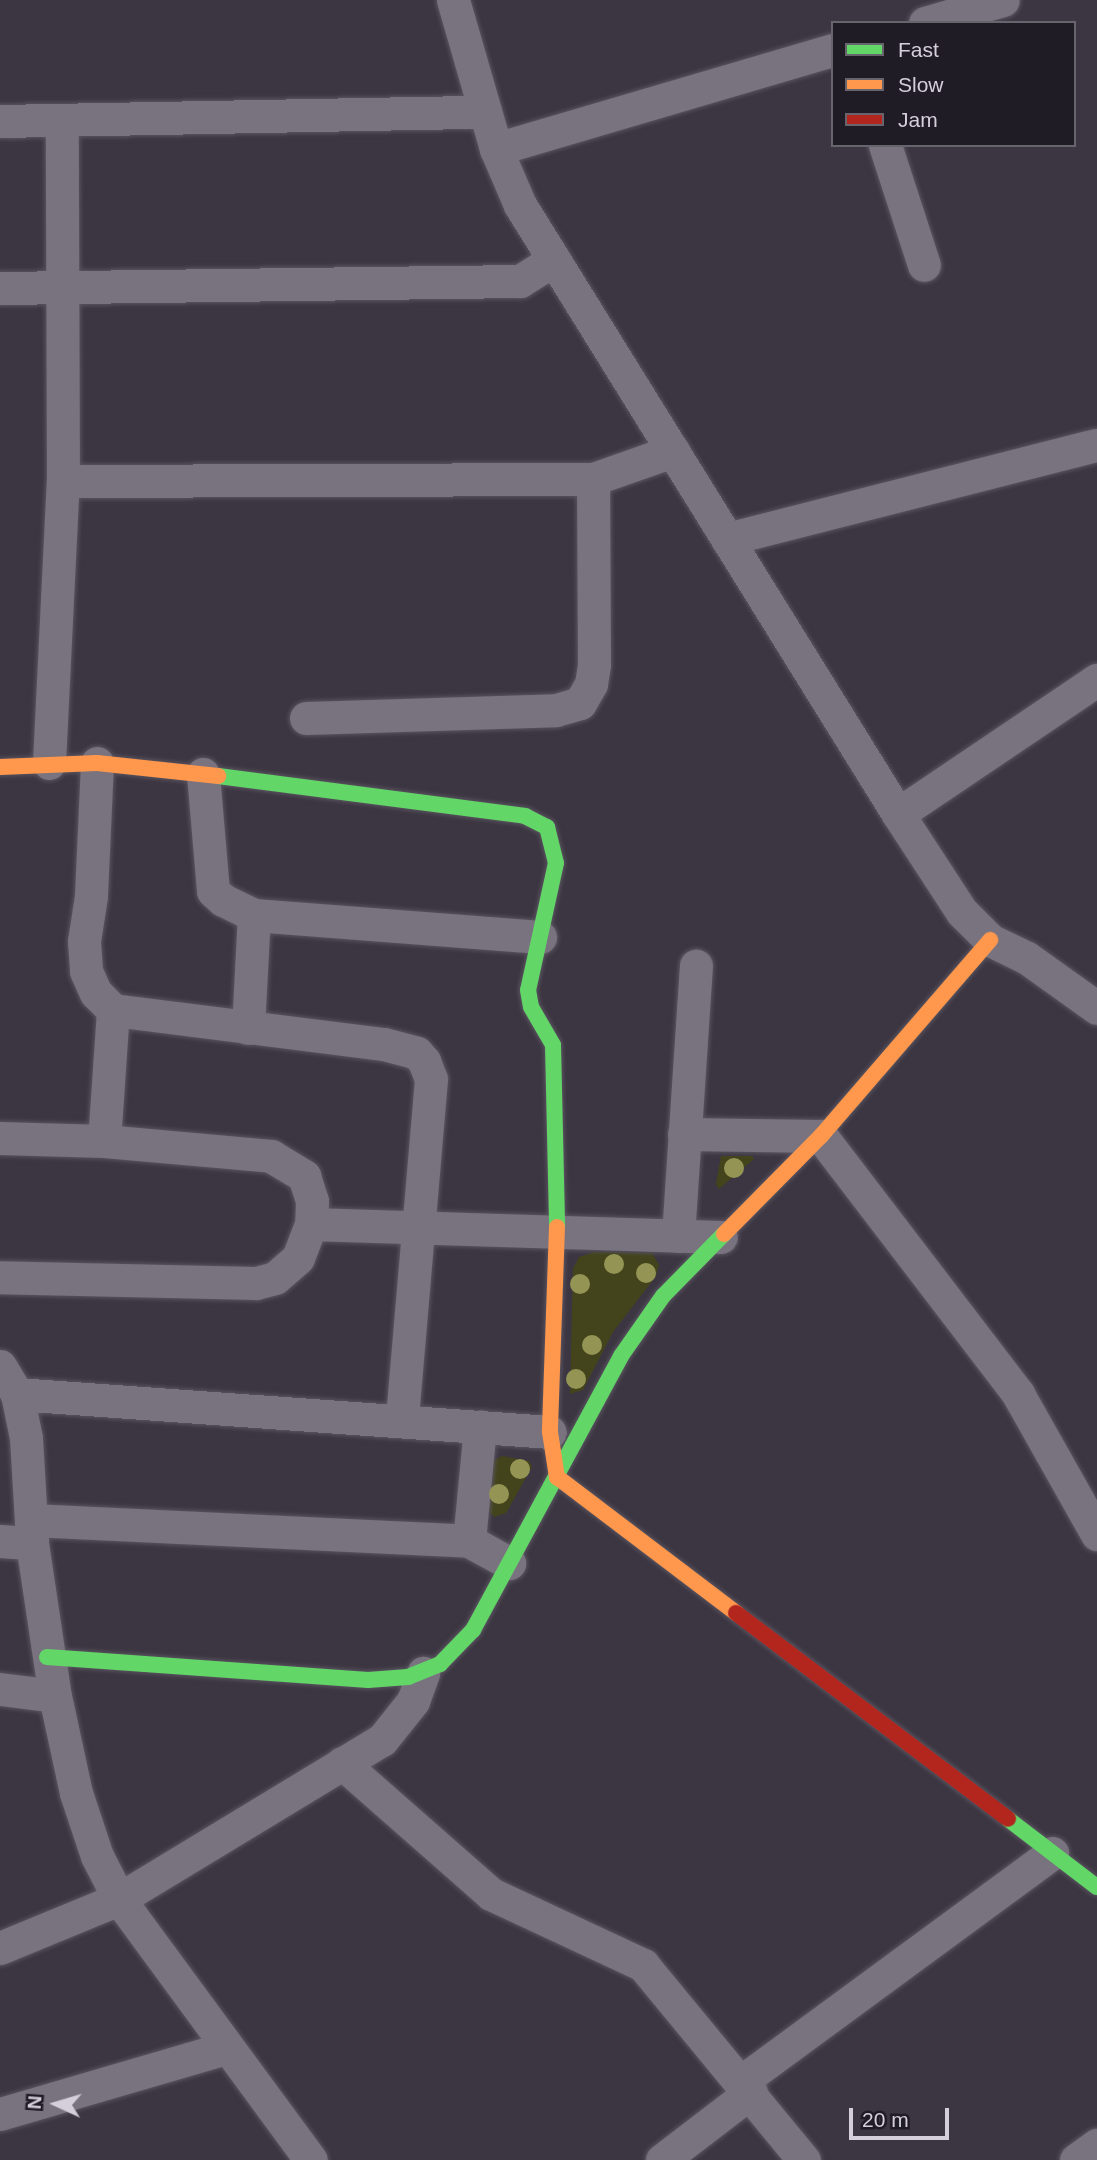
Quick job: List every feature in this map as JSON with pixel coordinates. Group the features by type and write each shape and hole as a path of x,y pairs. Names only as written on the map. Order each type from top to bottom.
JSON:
{"street":[{"path":"453,0 496,149 520,205 898,814 962,912 990,940 1038,964 1097,1008"},
{"path":"932,21 1003,0"},
{"path":"496,149 831,51"},
{"path":"0,121 485,112"},
{"path":"49,763 62,481 66,288 62,120"},
{"path":"887,147 924,265"},
{"path":"0,288 520,281 554,260"},
{"path":"727,539 1097,445"},
{"path":"62,481 593,479 673,451"},
{"path":"306,718 556,710 580,703 591,684 594,664 593,479"},
{"path":"898,814 1097,680"},
{"path":"97,763 91,896 84,941 86,971 96,993 113,1010 384,1044 417,1053 424,1061 431,1079 402,1420"},
{"path":"0,766 97,763 203,774 532,817 547,827 556,853 528,990 531,1007 552,1037 557,1233 551,1432 557,1477 1097,1887"},
{"path":"203,774 213,891 254,915 540,937"},
{"path":"248,1028 254,915"},
{"path":"47,1657 368,1680 423,1673 440,1664 473,1630 621,1356 663,1296 821,1136 990,940"},
{"path":"678,1236 696,966"},
{"path":"104,1141 113,1010"},
{"path":"684,1134 821,1136"},
{"path":"821,1136 1018,1394 1095,1527"},
{"path":"0,1138 104,1141 271,1156 303,1176 312,1201 311,1224 306,1244 291,1266 275,1278 256,1283 0,1277"},
{"path":"311,1224 720,1237"},
{"path":"0,1366 17,1394 13,1437 21,1534 76,1793 97,1856 119,1899 225,2048 311,2160"},
{"path":"17,1394 551,1432"},
{"path":"469,1541 480,1427"},
{"path":"21,1534 469,1541 509,1563"},
{"path":"1,1946 119,1899 382,1740 413,1701 423,1673"},
{"path":"0,1689 55,1696"},
{"path":"342,1763 491,1894 643,1965 746,2086 804,2160"},
{"path":"662,2160 746,2086 1052,1853"},
{"path":"0,2114 225,2048"},
{"path":"1076,2160 1097,2145"}],"shaded area":[{"path":"721,1156 752,1156 754,1159 719,1189 716,1184"},
{"path":"594,1252 652,1253 659,1265 656,1276 613,1332 583,1390 570,1394 573,1269 579,1257"},
{"path":"502,1456 529,1461 532,1467 506,1513 494,1517 488,1510 493,1461"}],"traffic: fast":[{"path":"218,776 525,816 547,827 556,863 528,990 531,1007 553,1045 557,1227"},
{"path":"47,1657 368,1680 408,1677 440,1664 473,1630 621,1356 663,1296 724,1234"},
{"path":"1008,1819 1097,1887"}],"traffic: slow":[{"path":"0,767 97,763 218,776"},
{"path":"724,1234 821,1136 990,940"},
{"path":"557,1227 550,1432 557,1477 736,1613"}],"traffic: jam":[{"path":"736,1613 1008,1819"}]}
